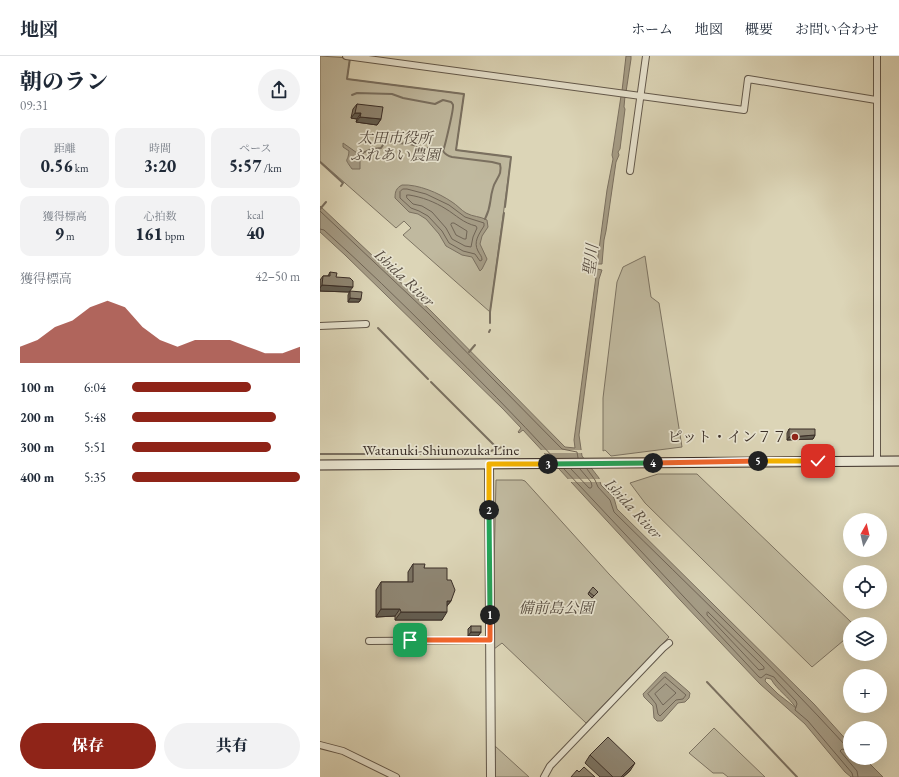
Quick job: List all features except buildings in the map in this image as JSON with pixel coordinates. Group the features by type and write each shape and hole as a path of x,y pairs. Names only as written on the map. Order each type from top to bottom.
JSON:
{"main road":[{"name":"Watanuki-Shiunozuka Line","path":"320,465 899,461"}],"street":[{"path":"346,56 744,110 748,79 876,100"},
{"path":"630,171 639,95 646,56"},
{"path":"876,461 877,56"},
{"path":"320,326 366,324"},
{"path":"489,464 491,777"},
{"path":"369,641 490,640"},
{"path":"544,777 550,766 669,643"},
{"path":"320,745 343,751 396,777"}],"green space":[{"name":"太田市役所 ふれあい農園","path":"320,56 350,58 347,79 464,94 456,150 511,157 490,312 403,235 411,228 404,221 396,228 320,161"},
{"path":"645,256 651,297 659,303 682,447 611,456 605,450 603,451 603,398 617,282 623,267"},
{"path":"658,474 697,474 846,617 843,617 843,641 812,667 645,503 630,483"},
{"name":"備前島公園","path":"496,480 525,481 609,574 669,637 586,723 502,643 494,649"},
{"path":"714,728 765,777 728,777 723,773 713,773 689,753"},
{"path":"495,746 529,777 495,777"}],"water":[{"path":"626,56 631,56 631,59 626,92 622,91"},
{"path":"621,96 625,96 625,109 620,149 616,162 604,240 602,264 597,264 607,190 613,159 612,155"},
{"path":"343,143 360,155 360,169 352,169 348,163 347,160 349,151 343,147"},
{"path":"402,185 415,186 435,192 452,202 466,213 487,220 488,227 482,236 480,244 487,259 480,271 472,257 462,255 446,246 439,234 426,219 418,214 409,212 395,198 396,190"},
{"path":"320,206 430,310 565,447 575,448 574,440 597,269 602,270 599,279 579,435 582,456 599,478 601,485 614,498 617,509 814,704 843,736 843,765 871,765 883,777 851,777 845,772 805,724 760,684 523,430 519,433 518,432 521,428 503,409 320,232","holes":["766,678 771,679 776,687 790,700 796,708 778,694 765,681"]},
{"path":"666,672 690,693 689,698 685,702 678,703 662,721 657,721 654,718 653,706 643,694 663,673"}],"pier":[{"path":"539,450 584,450 584,453 542,453"},
{"path":"566,479 601,479 602,482 569,482"}],"waterway":[{"path":"350,58 347,79 464,94 456,150 511,157 505,207"},
{"path":"352,95 357,93 392,94 403,98 435,104 443,100 451,102 453,104 453,108 443,151 452,157 500,164 501,168 494,185 489,210 485,219"},
{"path":"359,156 369,150 381,148 385,142 410,144 424,148 436,148 443,151"},
{"path":"320,162 343,183 341,186"},
{"path":"320,209 326,202"},
{"path":"490,323 490,312 504,213"},
{"path":"378,328 428,379"},
{"path":"469,352 475,345"},
{"path":"431,382 498,449"},
{"path":"373,454 485,453 502,447"},
{"path":"320,454 367,454"},
{"path":"707,682 797,777"}],"place":[{"name":"ピット・イン７７","path":"795,437"}],"route":[{"path":"410,640 490,640 489,464 818,461"}],"water label":[{"name":"聖川","path":"590,260"},
{"name":"Ishida River","path":"405,277"},
{"name":"Ishida River","path":"634,508"}]}
